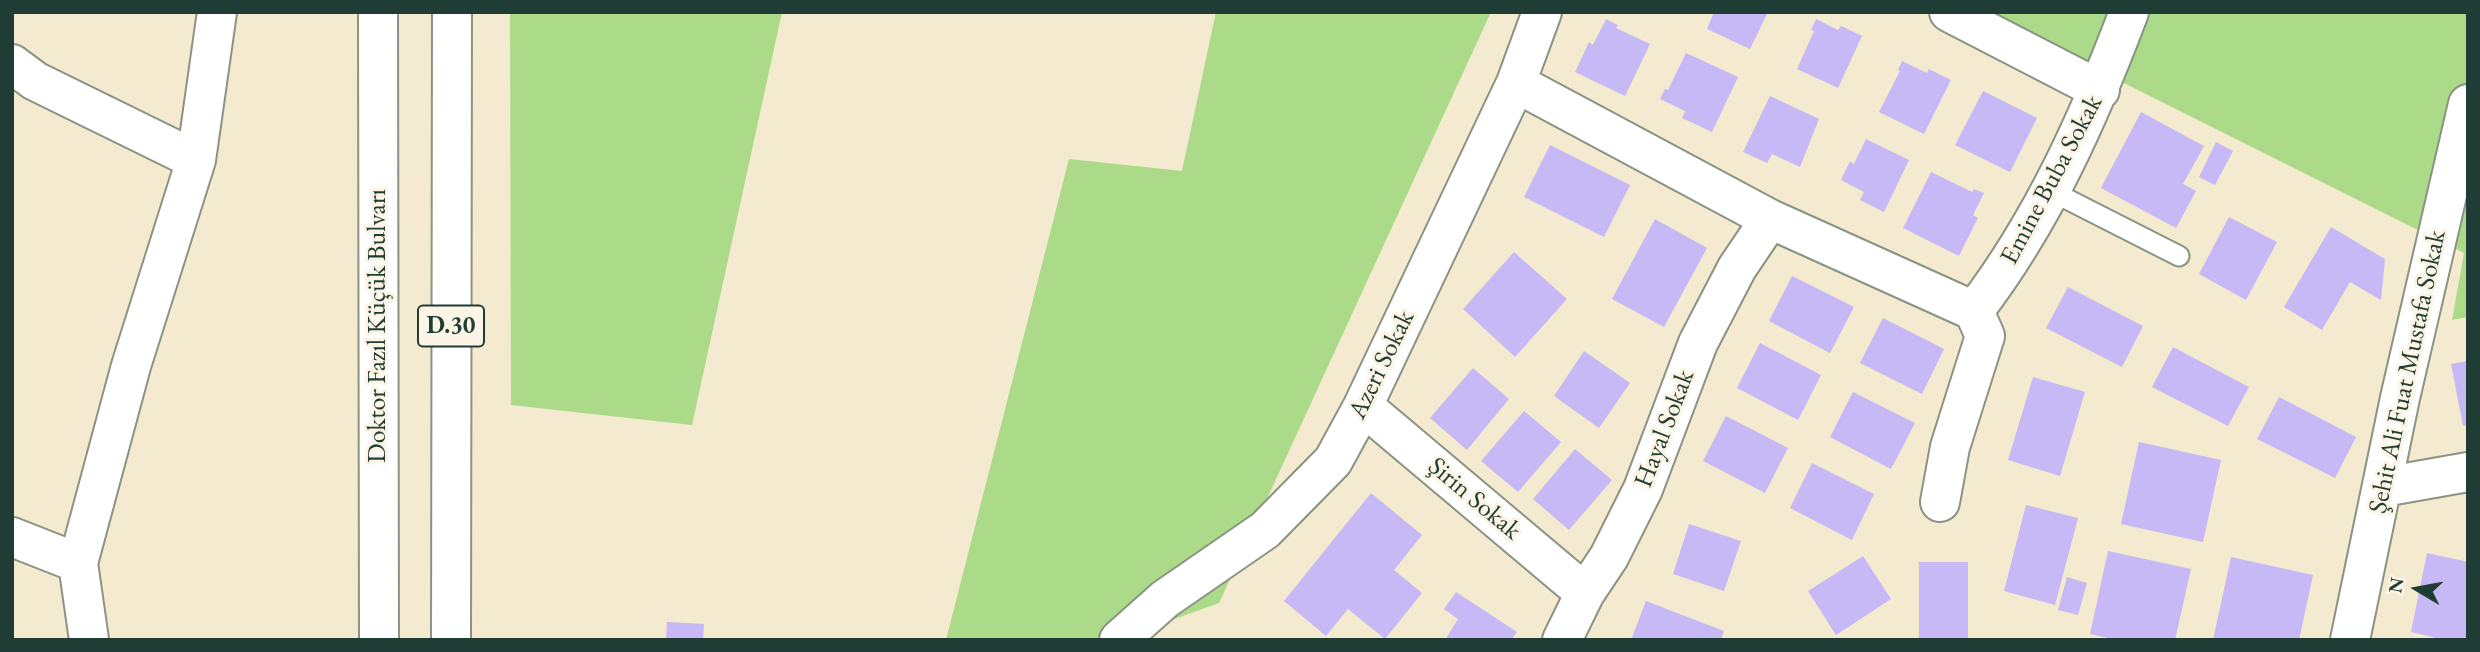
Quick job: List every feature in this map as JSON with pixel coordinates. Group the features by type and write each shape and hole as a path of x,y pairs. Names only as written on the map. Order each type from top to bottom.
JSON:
{"main road":[{"path":"89,640 78,563 131,366 196,160 217,12"},
{"name":"Doktor Fazıl Küçük Bulvarı","path":"378,12 379,640"},
{"name":"D.30","path":"451,640 452,12"},
{"name":"Azeri Sokak","path":"1119,640 1166,599 1265,530 1333,461 1363,405 1516,83 1542,12"},
{"path":"1949,12 2100,90"},
{"name":"Emine Buba Sokak","path":"1974,312 2002,275 2051,191 2100,90 2129,12"},
{"path":"12,64 35,81 196,160"},
{"path":"1516,83 1770,219 1974,312 1985,336 1950,447 1940,502"},
{"name":"Şehit Ali Fuat Mustafa Sokak","path":"2350,640 2383,487 2460,165 2468,104"},
{"name":"Hayal Sokak","path":"1562,640 1585,593 1609,557 1643,489 1698,343 1737,268 1770,219"},
{"name":"Şirin Sokak","path":"1363,405 1585,593"},
{"path":"2383,487 2468,472"},
{"path":"12,537 78,563"}],"lane":[{"path":"2051,191 2179,256"}],"green space":[{"path":"510,12 782,12 692,425 511,405"},
{"path":"1216,12 1491,12 1219,603 1116,640 946,640 1069,159 1182,171"},
{"path":"1982,12 2468,12 2468,317 2452,320 2464,253"}],"building":[{"path":"1714,12 1768,12 1750,49 1707,29"},
{"path":"1606,19 1618,25 1616,28 1650,44 1625,96 1575,72 1589,42 1593,45"},
{"path":"1816,19 1838,30 1841,26 1862,36 1838,88 1797,69 1814,31 1811,30"},
{"path":"1686,53 1738,77 1712,132 1682,118 1685,111 1660,99 1665,89 1668,90"},
{"path":"1902,61 1927,73 1929,69 1951,80 1924,134 1879,112 1900,71 1898,70"},
{"path":"1983,91 2037,118 2010,172 1955,145"},
{"path":"1770,96 1819,119 1800,167 1772,154 1767,163 1743,152"},
{"path":"2141,112 2204,146 2183,184 2196,191 2176,228 2101,188"},
{"path":"1866,139 1909,160 1884,212 1860,200 1864,192 1841,180 1850,161 1854,164"},
{"path":"2216,142 2233,151 2215,185 2199,177"},
{"path":"1550,145 1630,185 1604,237 1524,197"},
{"path":"1931,172 1972,192 1974,189 1984,193 1973,215 1978,218 1959,256 1903,228"},
{"path":"2229,217 2277,242 2246,300 2199,274"},
{"path":"1655,219 1707,248 1664,327 1612,299"},
{"path":"2331,227 2385,259 2381,300 2350,282 2322,330 2284,307"},
{"path":"1514,252 1567,299 1515,357 1463,309"},
{"path":"1792,276 1854,307 1830,353 1769,321"},
{"path":"2068,287 2143,326 2122,367 2046,328"},
{"path":"1883,318 1944,349 1922,394 1860,363"},
{"path":"1760,343 1821,375 1798,420 1737,388"},
{"path":"2173,347 2249,387 2228,426 2152,387"},
{"path":"1584,351 1630,383 1599,428 1554,396"},
{"path":"2468,361 2468,425 2463,426 2451,364"},
{"path":"1473,368 1509,399 1467,450 1430,418"},
{"path":"2033,377 2085,392 2060,476 2008,460"},
{"path":"1853,392 1915,423 1891,469 1830,437"},
{"path":"2279,397 2356,437 2335,478 2257,439"},
{"path":"1524,411 1561,442 1518,492 1481,461"},
{"path":"1726,416 1788,448 1765,493 1703,461"},
{"path":"2139,442 2221,460 2203,542 2121,524"},
{"path":"1575,449 1612,480 1569,530 1533,499"},
{"path":"1812,463 1874,494 1852,540 1790,508"},
{"path":"1371,493 1422,535 1394,570 1422,593 1385,639 1348,609 1326,636 1284,601"},
{"path":"2026,505 2078,518 2055,605 2004,591"},
{"path":"1689,524 1741,541 1724,591 1673,574"},
{"path":"2108,551 2191,569 2175,640 2118,640 2090,634"},
{"path":"2427,553 2468,562 2468,640 2445,640 2411,632"},
{"path":"1863,556 1891,599 1836,635 1808,591"},
{"path":"2231,557 2313,575 2299,640 2213,640"},
{"path":"1919,562 1968,562 1968,640 1919,640"},
{"path":"2067,577 2087,583 2078,615 2058,610"},
{"path":"1456,592 1517,632 1511,640 1445,640 1458,619 1444,609"},
{"path":"1646,601 1724,631 1721,640 1631,640"},
{"path":"667,622 704,624 703,640 666,640"}]}
